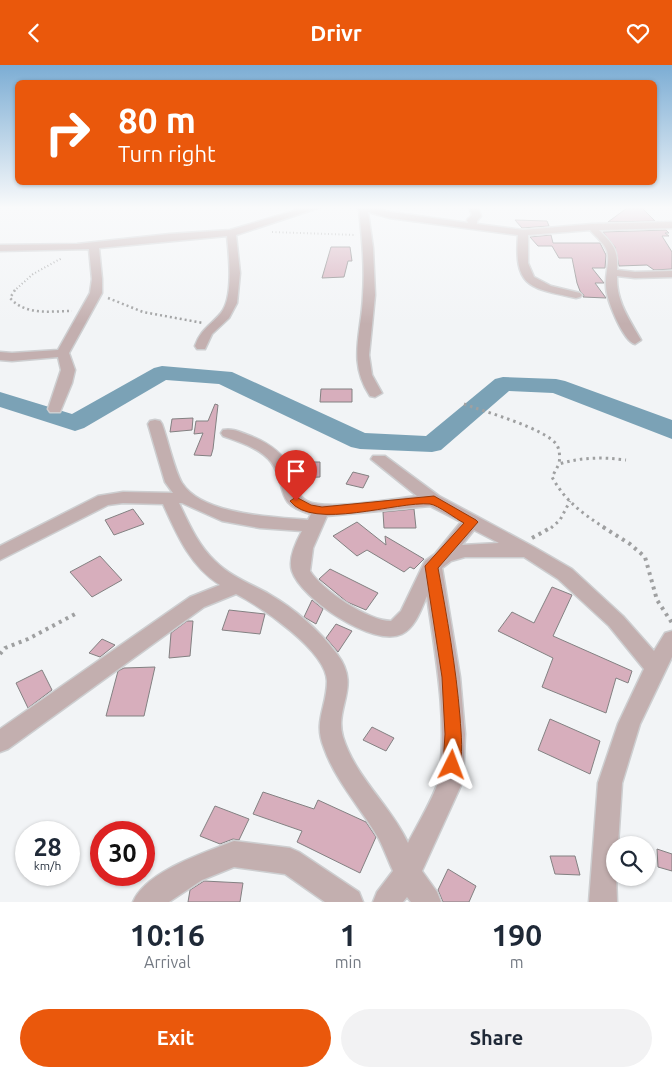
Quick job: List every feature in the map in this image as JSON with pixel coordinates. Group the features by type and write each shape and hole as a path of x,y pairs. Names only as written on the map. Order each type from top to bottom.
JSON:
{"street":[{"path":"0,248 93,246"},
{"path":"55,409 68,370 64,353 67,343 96,293 97,279 94,246"},
{"path":"202,346 204,335 228,310 232,301 234,285 232,246"},
{"path":"367,246 369,295 363,355 365,375 375,393"},
{"path":"521,246 520,255 522,269 530,282 541,287 576,295"},
{"path":"609,246 613,255 611,287 615,305 635,340"},
{"path":"612,272 672,275"},
{"path":"0,355 12,357 64,353"},
{"path":"155,424 193,547 203,561 236,586 265,601 284,614 332,663 338,674 339,688 331,719 330,732 334,746 344,765 386,827 408,872 426,902"},
{"path":"228,433 254,443 270,453 279,462 289,492 296,501 308,508 322,511 434,500"},
{"path":"379,459 434,500 522,548 565,575 616,621 655,667"},
{"path":"0,554 104,500 117,497 177,498 222,515 260,522 311,527"},
{"path":"322,511 311,527 302,555 301,569 304,578 324,597 378,629 394,630 404,624 437,561 472,522"},
{"path":"437,561 464,551 522,548"},
{"path":"387,902 408,872 451,781 453,734 437,561"},
{"path":"0,742 198,602 236,586"},
{"path":"603,902 610,783 629,724 655,667 672,639"},
{"path":"147,902 167,886 193,871 234,854 290,861 350,902"}],"path":[{"path":"77,247 26,279 15,289 10,298 23,309 86,311"},
{"path":"96,293 143,312 213,325"},
{"path":"464,404 541,433 555,442 561,458 552,477 556,487 587,517 642,554 649,566 656,598 672,623"},
{"path":"559,464 588,456 626,460"},
{"path":"522,548 563,518 570,501"},
{"path":"0,654 5,648 28,639 77,613"}],"building":[{"path":"552,246 602,246 606,255 605,268 592,268 604,283 595,283 606,298 583,297 584,295 577,283 572,258 559,258"},
{"path":"668,246 672,252 672,269 654,270 647,265 619,266 615,247"},
{"path":"331,247 350,247 352,261 348,261 344,277 322,278"},
{"path":"321,389 352,389 352,402 320,402"},
{"path":"215,404 218,405 211,456 194,455 203,433 194,434 196,421 208,421"},
{"path":"193,418 192,430 170,432 172,419"},
{"path":"290,462 320,462 320,477 296,478"},
{"path":"353,472 369,476 363,488 346,484"},
{"path":"133,509 144,524 114,535 105,520"},
{"path":"414,509 416,528 384,528 383,512"},
{"path":"357,522 386,545 385,536 424,559 414,569 410,567 404,572 367,550 357,556 333,536"},
{"path":"100,556 122,580 92,597 70,572"},
{"path":"330,569 378,593 366,610 347,602 319,579"},
{"path":"552,587 572,595 553,636 632,671 628,683 616,678 606,713 542,687 553,658 498,631 512,612 534,623"},
{"path":"312,600 323,609 316,624 304,617"},
{"path":"229,610 265,614 260,634 222,630"},
{"path":"187,621 193,621 190,656 169,658 171,633"},
{"path":"336,624 352,631 338,652 326,638"},
{"path":"102,639 115,645 100,657 89,653"},
{"path":"155,667 144,716 106,716 118,671 124,668"},
{"path":"42,670 52,690 28,708 16,683"},
{"path":"550,719 600,741 590,774 538,750"},
{"path":"372,727 394,738 386,751 363,740"},
{"path":"263,792 314,809 318,800 366,822 376,837 360,873 297,842 302,831 253,814"},
{"path":"215,806 249,819 239,840 233,839 220,844 200,836"},
{"path":"657,849 672,854 672,871 658,867"},
{"path":"550,856 575,856 580,875 555,874"},
{"path":"448,869 476,886 469,902 443,902 438,890"},
{"path":"204,881 243,883 240,902 188,902 190,890"}],"waterway":[{"path":"0,399 75,423 162,373 224,377 360,441 432,444 503,384 556,386 669,428 672,431"}],"route":[{"path":"296,501 308,508 322,511 365,505 434,500 472,522 443,557 432,566 449,677 453,734 452,765"}]}
